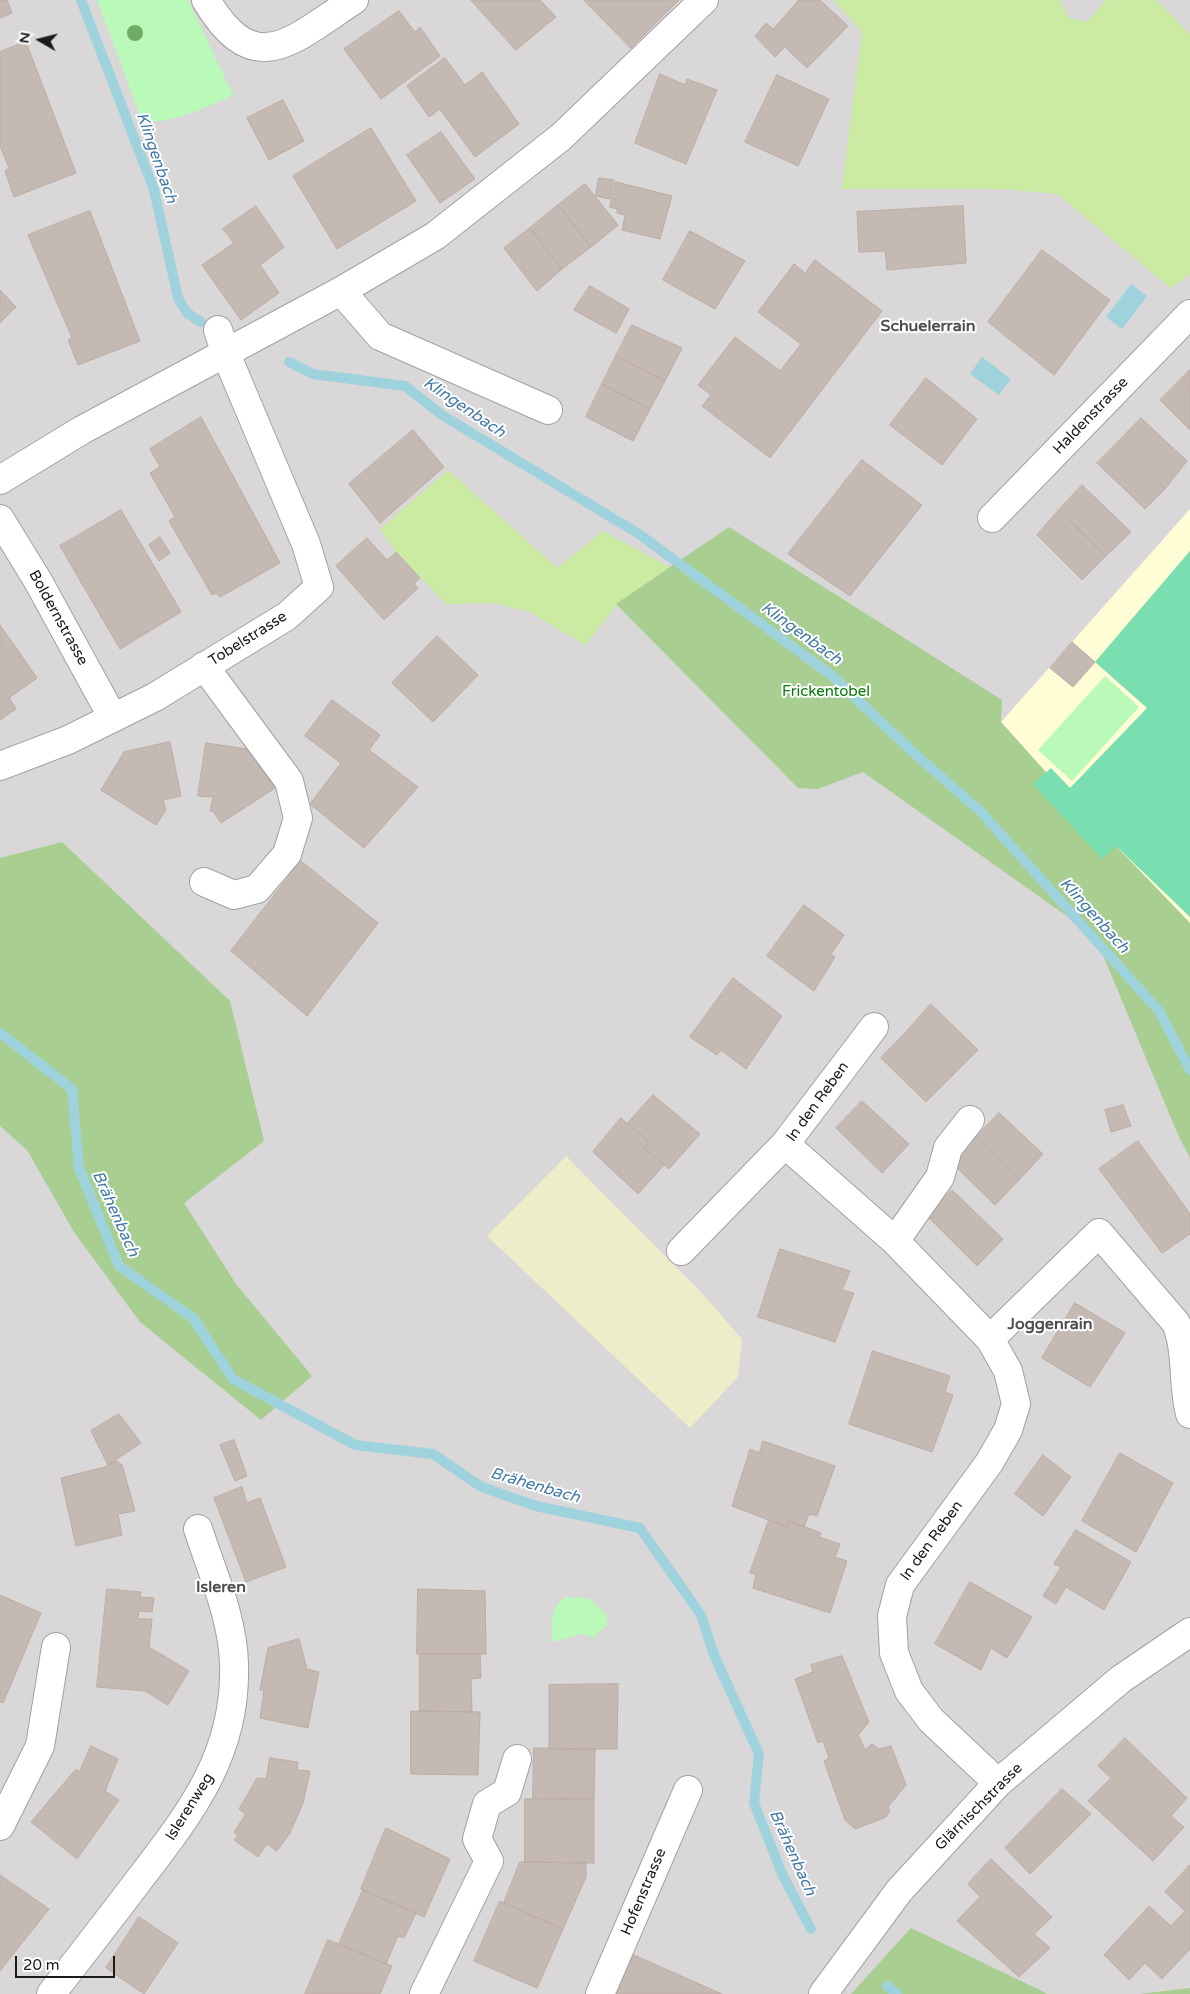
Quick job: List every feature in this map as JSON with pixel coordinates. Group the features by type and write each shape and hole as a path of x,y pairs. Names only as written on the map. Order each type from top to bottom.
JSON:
{"street":[{"path":"206,0 216,17 237,40 255,47 267,48 297,36 354,0"},
{"path":"0,480 222,342 342,291 435,236 562,137 704,0"},
{"path":"342,291 380,336 548,410"},
{"name":"Haldenstrasse","path":"992,518 1190,314"},
{"name":"Tobelstrasse","path":"0,766 35,754 113,718 155,696 287,616 319,587 306,544 222,342"},
{"name":"Boldernstrasse","path":"0,519 38,582 113,718"},
{"path":"204,666 289,781 298,818 287,854 257,889 234,895 204,882"},
{"name":"In den Reben","path":"874,1027 785,1144 894,1241 990,1339 1008,1371 1016,1404 1008,1430 988,1463 900,1585 892,1616 894,1653 909,1691 931,1720 998,1783"},
{"path":"894,1241 940,1177 948,1148 970,1120"},
{"path":"681,1251 785,1144"},
{"path":"990,1339 1099,1233 1176,1323 1182,1337 1185,1398 1190,1414"},
{"name":"Islerenweg","path":"52,1994 174,1835 207,1784 224,1742 233,1702 234,1663 228,1619 198,1529"},
{"name":"Glärnischstrasse","path":"823,1994 898,1891 998,1783 1121,1679 1190,1632"},
{"path":"0,1826 40,1746 56,1647"},
{"path":"424,1994 489,1861 477,1839 487,1804 506,1792 517,1760"},
{"name":"Hofenstrasse","path":"600,1994 688,1790"}],"shaded area":[{"path":"0,0 1190,0 1190,1994 0,1994"},
{"path":"1190,509 1190,923 1061,789 1001,722"}],"green space":[{"path":"97,0 188,0 233,95 180,117 168,120 151,121 140,115"},
{"path":"833,0 1060,0 1069,18 1087,22 1106,0 1157,0 1190,35 1190,274 1171,288 1057,194 1002,189 842,189 862,32"},
{"path":"448,470 557,568 603,531 671,568 618,604 585,645 530,612 494,603 446,604 396,552 380,529"},
{"name":"Frickentobel","path":"729,527 1002,700 1001,722 1061,789 1190,923 1190,1158 1179,1137 1095,936 863,772 818,789 798,788 616,604"},
{"path":"1190,551 1190,917 1116,846 1102,859 1033,784 1051,768 1070,788 1147,708 1095,662"},
{"path":"1105,676 1139,707 1072,781 1038,750"},
{"path":"62,842 230,1001 264,1141 184,1203 236,1284 312,1376 261,1420 140,1322 74,1232 27,1150 0,1126 0,858"},
{"path":"566,1156 700,1291 742,1339 738,1377 690,1428 487,1236"},
{"path":"566,1597 586,1598 606,1613 607,1625 596,1634 596,1638 582,1634 552,1642 554,1611"},
{"path":"911,1928 1048,1994 851,1994"},
{"path":"1190,1988 1190,1994 1140,1994"}],"water":[{"path":"1131,284 1147,296 1122,329 1106,317"},
{"path":"982,357 1011,379 999,395 970,374"}],"building":[{"path":"0,0 7,0 12,13 0,18"},
{"path":"471,0 540,0 556,17 516,50"},
{"path":"584,0 679,0 631,48"},
{"path":"799,0 820,0 848,26 807,68 785,47 775,57 755,36 766,23 773,29"},
{"path":"399,11 415,32 420,27 440,56 381,99 344,49"},
{"path":"26,42 76,173 14,197 5,171 9,168 0,146 0,52"},
{"path":"445,58 465,85 482,72 519,124 475,157 440,109 429,117 407,86"},
{"path":"660,74 685,85 687,79 717,90 686,164 635,143"},
{"path":"777,75 829,99 798,166 745,142"},
{"path":"283,100 304,141 269,160 247,118"},
{"path":"371,128 416,201 337,249 293,176"},
{"path":"441,132 475,179 440,203 407,155"},
{"path":"599,178 614,180 610,199 596,196"},
{"path":"616,182 672,196 660,239 622,230 625,215 617,213 617,209 610,207"},
{"path":"585,184 618,225 591,247 558,205"},
{"path":"558,205 591,247 562,269 530,228"},
{"path":"256,206 284,247 260,265 279,293 241,320 202,265 234,243 223,229"},
{"path":"963,206 966,263 887,270 885,251 859,252 857,212"},
{"path":"90,211 140,341 78,365 68,340 72,338 28,235"},
{"path":"530,228 562,269 537,291 504,248"},
{"path":"690,231 745,261 715,309 663,280"},
{"path":"1042,250 1110,300 1054,375 988,322"},
{"path":"815,260 882,311 770,458 702,406 711,395 698,385 735,337 780,371 801,344 758,312 794,264 805,273"},
{"path":"590,286 629,309 616,333 574,310"},
{"path":"0,290 16,307 0,323"},
{"path":"632,325 682,348 665,381 616,356"},
{"path":"616,356 665,381 650,409 602,384"},
{"path":"1190,370 1190,386 1182,378"},
{"path":"926,378 977,419 942,465 890,425"},
{"path":"1182,378 1190,386 1190,430 1160,400"},
{"path":"602,384 650,409 633,441 586,417"},
{"path":"201,417 280,563 220,597 216,593 212,595 169,521 175,517 150,473 160,467 150,449"},
{"path":"1141,418 1187,461 1165,489 1118,442"},
{"path":"413,430 444,467 380,523 349,484"},
{"path":"1118,442 1165,489 1145,509 1097,463"},
{"path":"862,460 922,505 850,596 788,554"},
{"path":"1082,485 1131,532 1106,556 1059,510"},
{"path":"121,510 181,612 120,649 60,546"},
{"path":"1059,510 1106,556 1082,580 1037,535"},
{"path":"160,537 170,553 159,561 149,545"},
{"path":"367,538 387,560 396,552 420,578 414,584 418,588 384,620 336,566"},
{"path":"0,625 37,678 9,698 16,709 0,720"},
{"path":"437,636 478,675 433,722 392,683"},
{"path":"1072,642 1095,662 1073,687 1050,668"},
{"path":"332,700 380,735 369,750 418,787 364,848 310,804 341,763 305,736"},
{"path":"170,742 181,796 163,800 166,810 156,825 101,790 124,752"},
{"path":"206,743 247,749 275,788 221,823 213,811 210,811 213,797 198,796"},
{"path":"301,861 378,923 307,1016 231,951"},
{"path":"804,905 844,935 831,954 835,957 814,991 767,956"},
{"path":"733,978 782,1016 746,1069 721,1050 717,1055 690,1037"},
{"path":"931,1004 978,1050 953,1075 908,1030"},
{"path":"908,1030 953,1075 926,1102 881,1058"},
{"path":"653,1095 700,1134 669,1169 644,1148 649,1142 628,1123"},
{"path":"862,1101 909,1144 882,1173 836,1128"},
{"path":"1123,1105 1131,1126 1111,1132 1105,1110"},
{"path":"999,1113 1043,1154 1019,1180 976,1137"},
{"path":"621,1118 649,1142 644,1148 664,1165 638,1194 593,1152"},
{"path":"976,1137 1019,1180 995,1205 953,1164"},
{"path":"1138,1141 1190,1214 1190,1234 1162,1253 1099,1169"},
{"path":"952,1190 1003,1239 977,1266 927,1216"},
{"path":"780,1249 850,1271 842,1290 854,1293 835,1342 758,1317"},
{"path":"1075,1303 1125,1333 1090,1387 1042,1358"},
{"path":"873,1351 950,1376 945,1392 953,1395 932,1452 849,1424"},
{"path":"119,1414 141,1443 108,1465 91,1431"},
{"path":"234,1440 247,1476 235,1481 220,1445"},
{"path":"763,1441 835,1466 817,1516 809,1514 804,1527 790,1521 787,1527 732,1506 750,1449 759,1453"},
{"path":"1120,1453 1173,1483 1136,1552 1082,1521"},
{"path":"1043,1455 1071,1477 1043,1516 1015,1494"},
{"path":"117,1461 122,1465 135,1511 118,1514 122,1535 76,1546 61,1478 105,1467"},
{"path":"242,1487 247,1503 260,1498 286,1567 246,1582 214,1498"},
{"path":"769,1520 787,1527 790,1521 821,1533 819,1537 840,1544 835,1557 847,1561 830,1613 753,1588 756,1574 750,1573"},
{"path":"1076,1530 1131,1562 1104,1610 1066,1587 1056,1604 1043,1596 1061,1567 1054,1564"},
{"path":"970,1582 1032,1617 1007,1658 991,1648 981,1670 935,1644"},
{"path":"107,1589 141,1592 140,1597 154,1598 152,1612 139,1611 138,1619 152,1619 149,1647 189,1671 168,1705 145,1691 97,1687"},
{"path":"418,1589 485,1591 486,1654 417,1654"},
{"path":"0,1595 41,1613 3,1703 0,1702"},
{"path":"299,1639 307,1669 319,1672 308,1728 260,1718 264,1690 260,1690 268,1648"},
{"path":"420,1654 480,1654 481,1678 471,1679 472,1712 420,1711"},
{"path":"842,1656 869,1722 858,1735 865,1750 872,1744 879,1749 891,1746 906,1785 888,1807 890,1811 886,1817 855,1829 845,1820 824,1761 829,1758 823,1741 818,1743 795,1679 813,1672 811,1665"},
{"path":"618,1684 617,1749 549,1749 549,1685"},
{"path":"411,1711 480,1712 478,1775 411,1774"},
{"path":"1125,1738 1187,1798 1171,1816 1184,1827 1153,1861 1088,1801 1111,1778 1098,1766"},
{"path":"91,1746 118,1759 105,1791 119,1800 77,1859 31,1822 76,1769 79,1772"},
{"path":"534,1748 595,1749 594,1799 533,1798"},
{"path":"270,1758 298,1762 297,1770 310,1771 303,1803 290,1833 277,1851 267,1844 258,1857 234,1840 238,1835 234,1832 246,1814 239,1809 257,1778 266,1779"},
{"path":"1062,1789 1091,1814 1030,1874 1005,1848"},
{"path":"525,1799 594,1799 594,1863 525,1862"},
{"path":"386,1828 450,1859 424,1917 361,1889"},
{"path":"991,1859 1052,1917 1034,1934 1050,1948 1019,1977 957,1921 980,1897 968,1884"},
{"path":"520,1862 586,1863 586,1877 563,1929 504,1903"},
{"path":"1190,1865 1190,1949 1162,1979 1145,1963 1129,1980 1104,1955 1149,1906 1171,1926 1185,1911 1165,1892"},
{"path":"0,1875 49,1909 0,1971"},
{"path":"363,1890 416,1913 404,1938 398,1936 386,1964 339,1944"},
{"path":"500,1901 563,1929 537,1988 474,1961"},
{"path":"139,1917 178,1943 144,1994 106,1968"},
{"path":"328,1940 392,1966 380,1994 305,1994"},
{"path":"627,1952 722,1994 607,1994"}],"waterway":[{"name":"Klingenbach","path":"81,0 154,190 178,298 187,313 201,322"},
{"name":"Klingenbach","path":"289,362 313,374 405,386 442,415 639,534 831,675 915,754 980,811 1159,1011 1190,1070"},
{"name":"Brähenbach","path":"0,1033 72,1089 79,1168 119,1266 193,1318 233,1379 355,1445 433,1454 480,1486 504,1495 536,1506 640,1528 701,1615 714,1655 759,1754 754,1803 783,1876 811,1929"},
{"name":"Brähenbach","path":"887,1986 897,1994"}],"district":[{"name":"Schuelerrain","path":"928,327"},
{"name":"Joggenrain","path":"1050,1325"},
{"name":"Isleren","path":"221,1588"}]}
